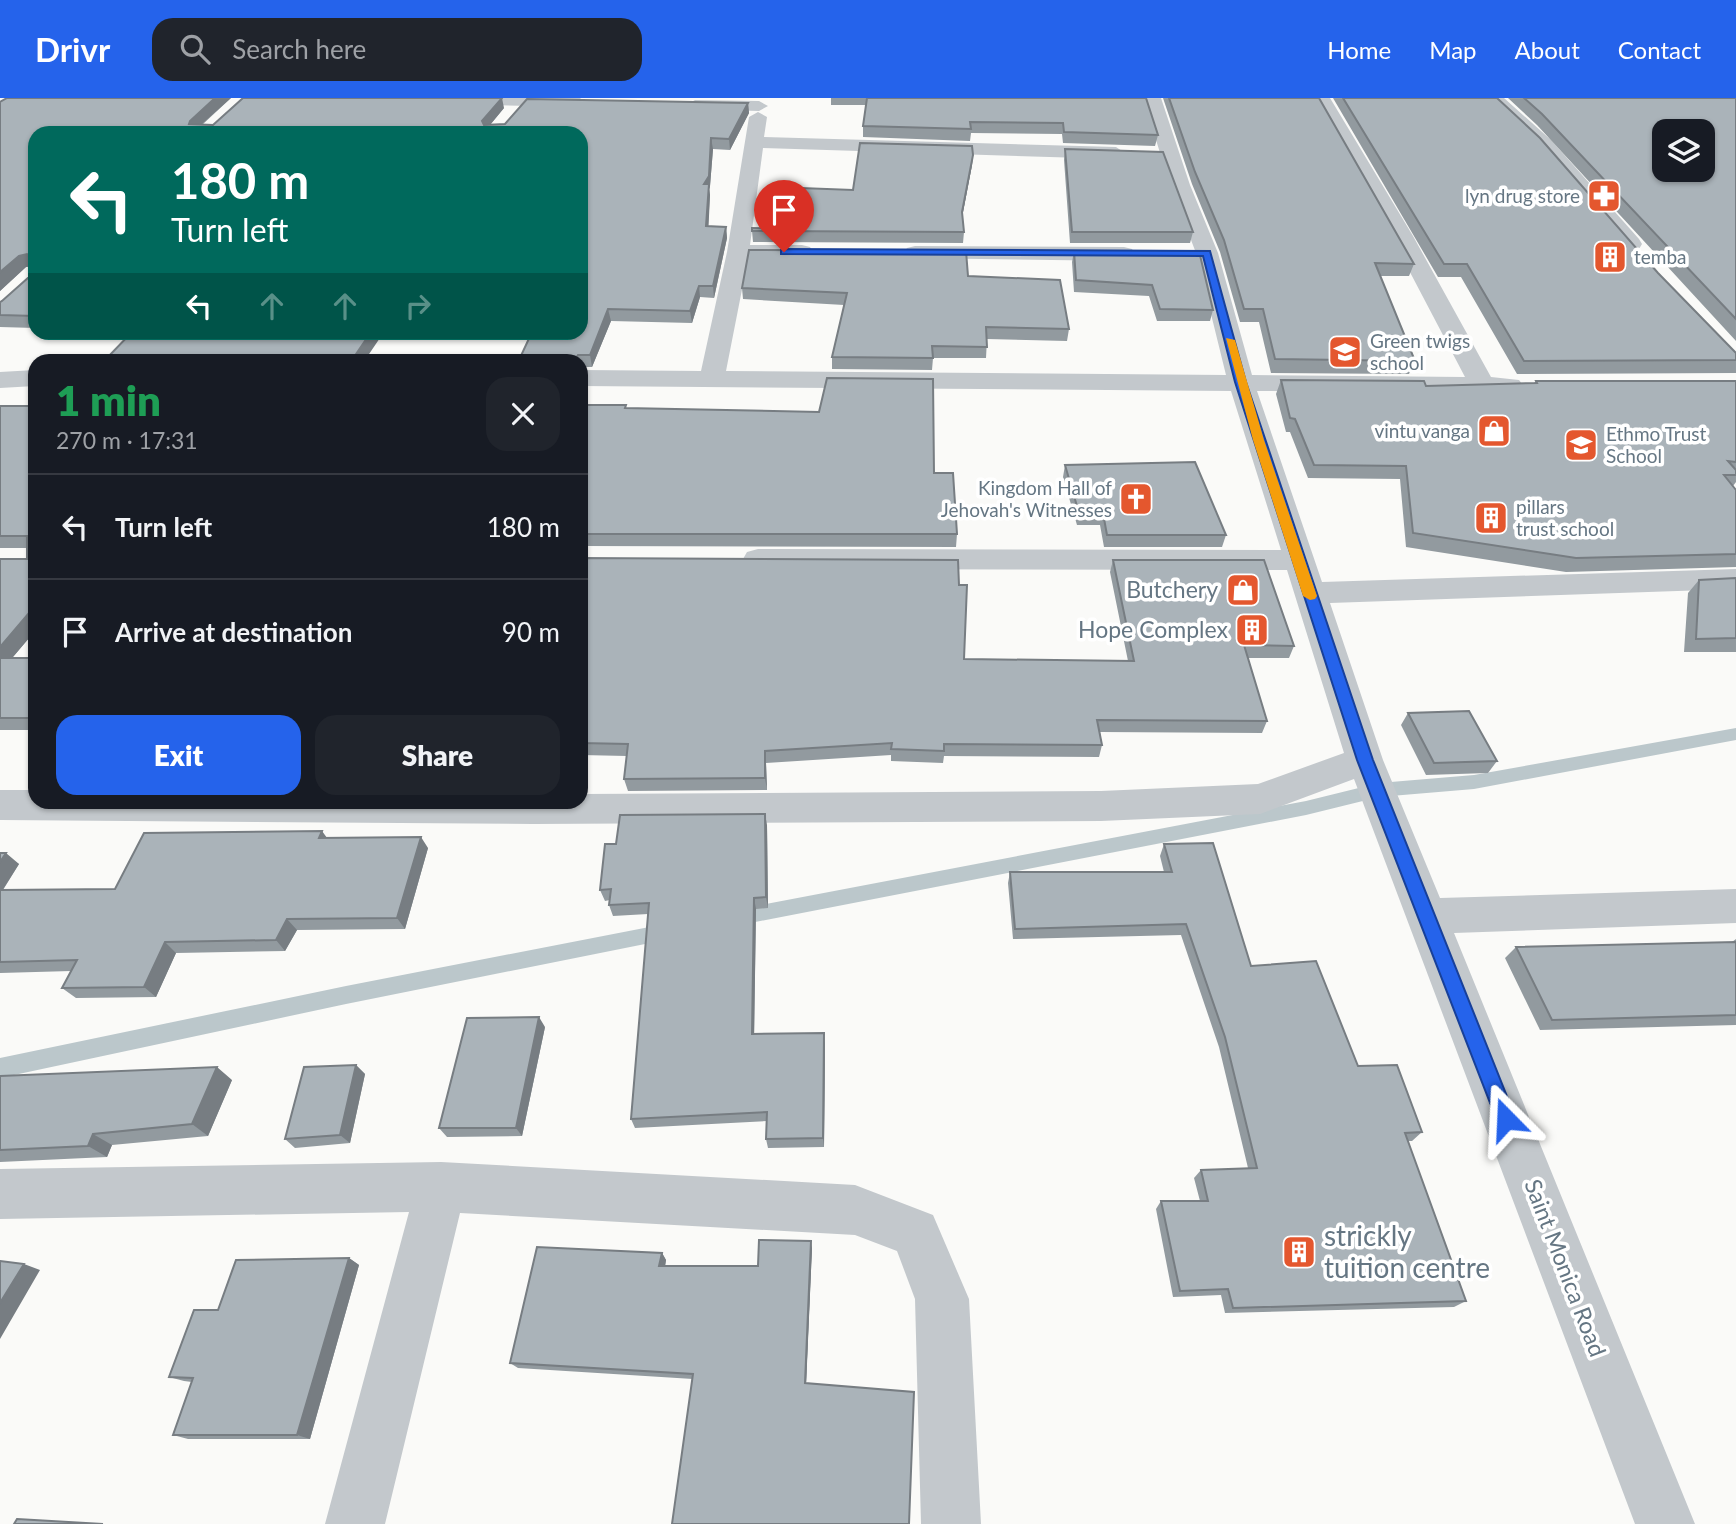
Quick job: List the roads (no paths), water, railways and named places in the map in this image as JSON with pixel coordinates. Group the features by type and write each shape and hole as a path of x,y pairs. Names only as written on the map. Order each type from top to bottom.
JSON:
{"street":[{"path":"392,98 598,103"},
{"name":"Saint Monica Road","path":"1152,98 1152,154 1194,253 1241,382 1365,760 1665,1524"},
{"path":"1321,98 1402,236 1482,385"},
{"path":"1494,98 1545,144 1643,258"},
{"path":"505,122 525,100"},
{"path":"678,104 760,102 738,252 712,378"},
{"path":"754,142 1152,154"},
{"path":"738,252 827,252"},
{"path":"893,253 1142,254"},
{"path":"0,380 28,378"},
{"path":"588,378 1537,385"},
{"path":"726,559 1031,558 1303,577 1736,579"},
{"path":"588,809 1101,806 1260,799 1365,760"},
{"path":"0,805 28,805"},
{"path":"1427,916 1736,906"},
{"path":"355,1524 441,1187"},
{"path":"0,1194 441,1187 855,1210 915,1233 942,1299 951,1524"}],"waterway":[{"path":"735,918 1306,808 1379,790 1474,782 1736,734"},
{"path":"0,1068 346,995 670,931"}],"place":[{"name":"lyn drug store","path":"1604,196"},
{"name":"temba","path":"1610,257"},
{"name":"Green twigs school","path":"1345,352"},
{"name":"vintu vanga","path":"1494,431"},
{"name":"Ethmo Trust School","path":"1581,445"},
{"name":"Kingdom Hall of Jehovah's Witnesses","path":"1136,499"},
{"name":"pillars trust school","path":"1491,518"},
{"name":"Butchery","path":"1243,590"},
{"name":"Hope Complex","path":"1252,630"},
{"name":"strickly tuition centre","path":"1299,1252"}]}
